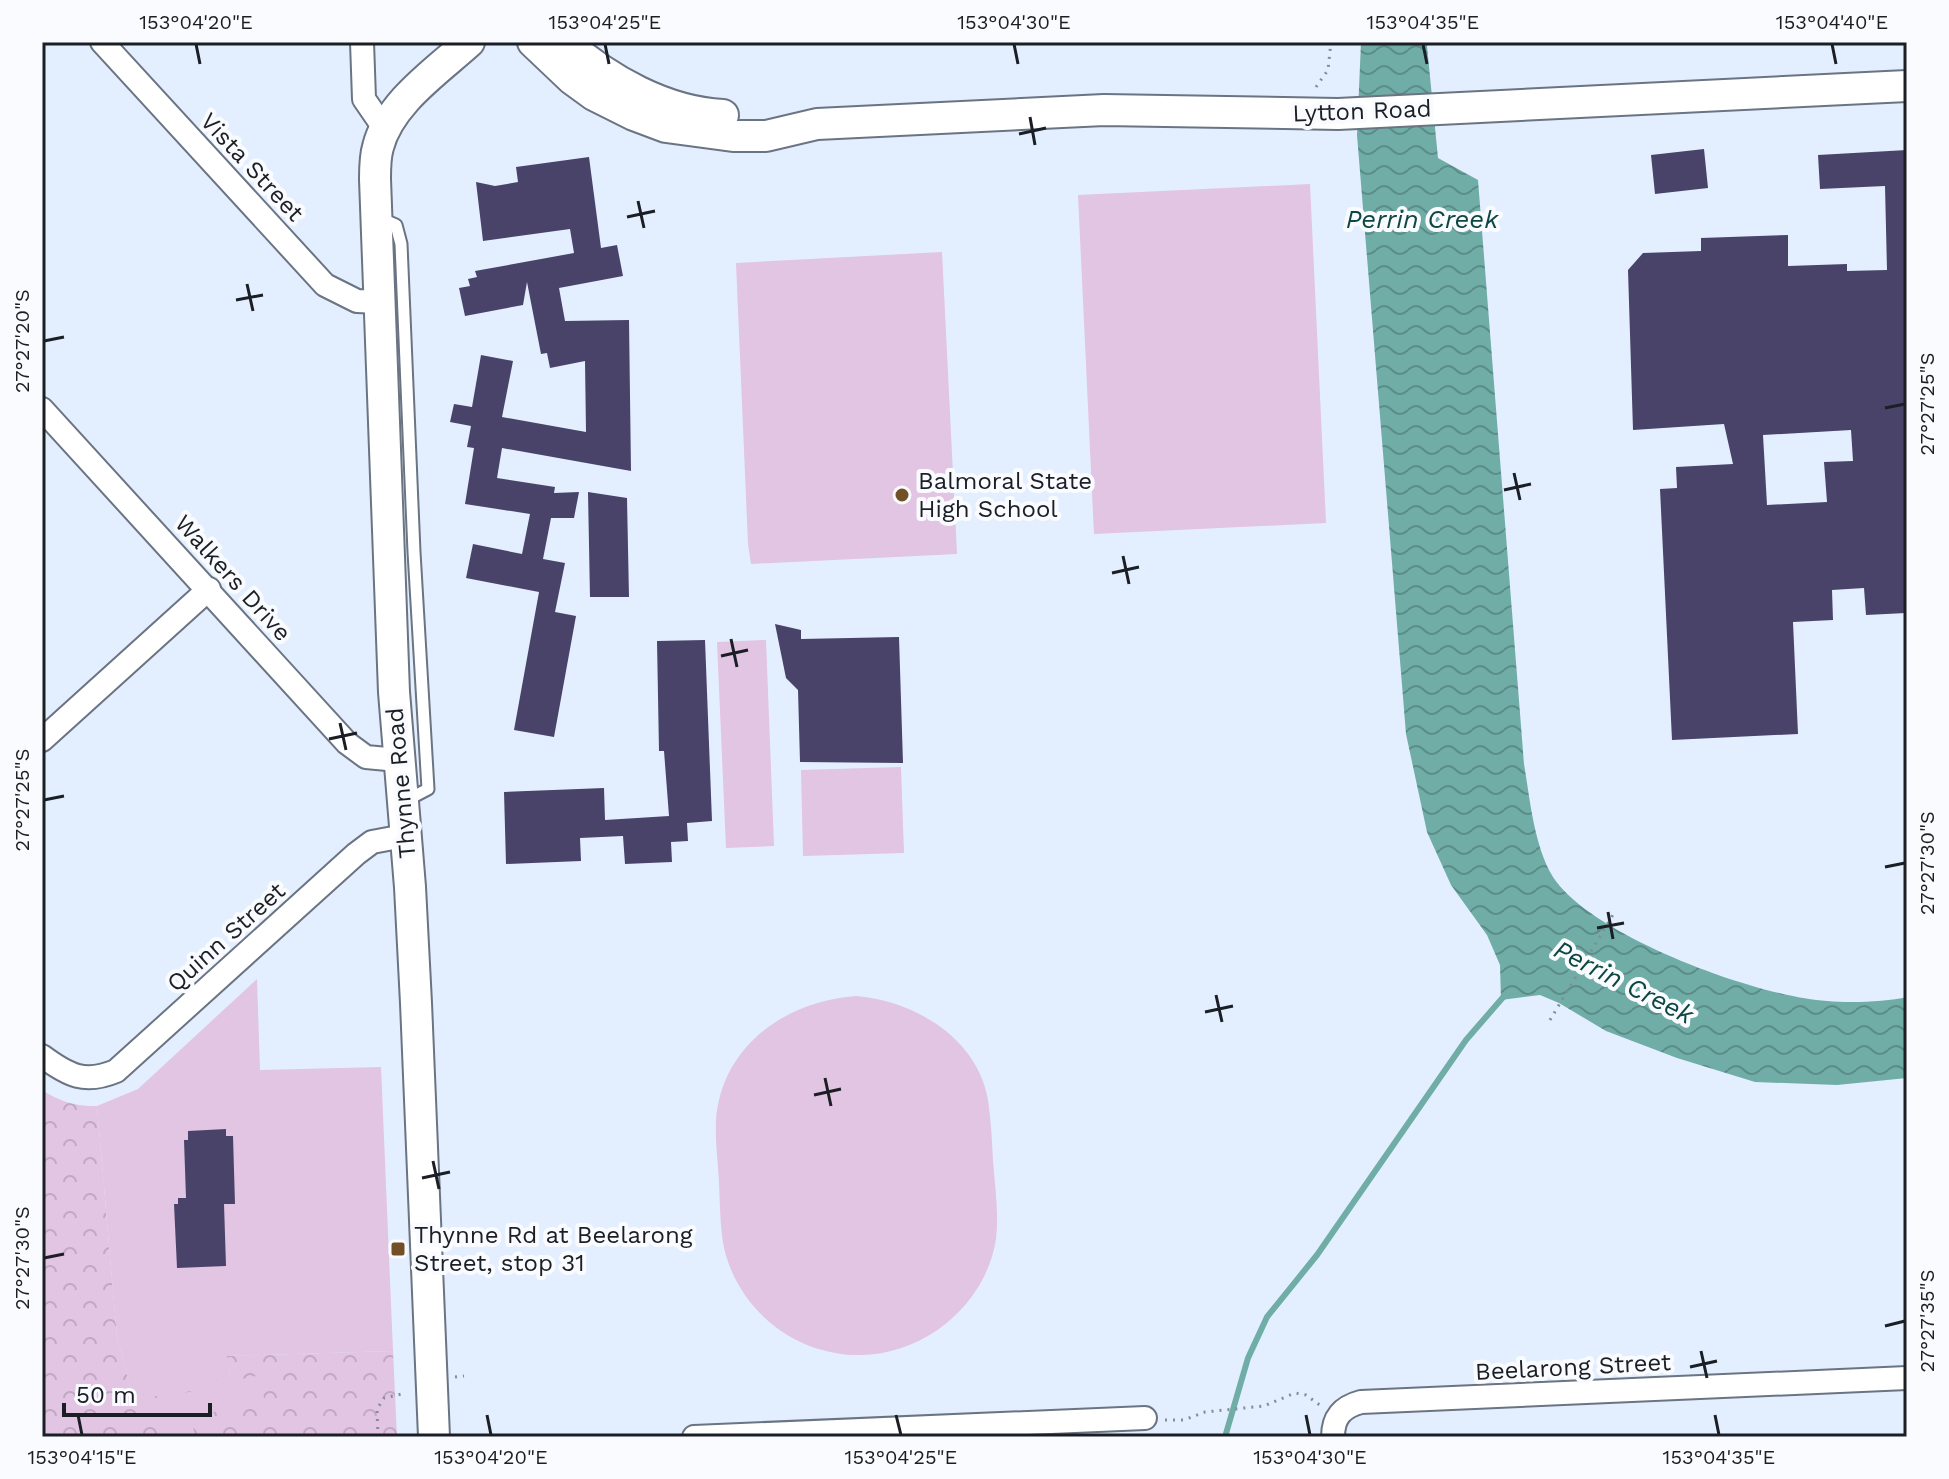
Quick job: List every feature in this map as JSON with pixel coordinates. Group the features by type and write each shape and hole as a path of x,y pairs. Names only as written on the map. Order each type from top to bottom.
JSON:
{"main road":[{"name":"Thynne Road","path":"434,1437 416,1003 398,760 376,157 378,143 411,95 469,42"},
{"name":"Lytton Road","path":"533,42 594,95 634,115 666,127 702,133 766,136 817,124 1104,110 1325,114 1907,86"},
{"name":"Lytton Road","path":"565,42 629,87 684,109 817,124"}],"street":[{"name":"Vista Street","path":"102,42 325,285 357,301 379,302"},
{"path":"362,42 364,99 386,131"},
{"name":"Walkers Drive","path":"42,409 347,743 366,757 398,760"},
{"path":"42,740 209,589"},
{"name":"Quinn Street","path":"42,1056 60,1070 85,1079 100,1078 116,1071 356,854 372,842 404,836"},
{"name":"Beelarong Street","path":"1341,1412 1346,1406 1361,1402 1907,1378"},
{"path":"1333,1437 1336,1419 1341,1412"},
{"path":"694,1437 1145,1418"}],"lane":[{"path":"376,216 396,225 401,244 428,789 401,803"}],"path":[{"path":"1325,114 1315,90 1328,70 1331,42"},
{"path":"1550,1020 1614,913"},
{"path":"378,1437 377,1409 384,1398 399,1393"},
{"path":"1145,1418 1175,1421 1219,1410 1264,1406 1295,1393 1306,1395 1322,1408 1341,1412"}],"green space":[{"path":"1310,184 1326,523 1094,534 1078,195"},
{"path":"942,252 957,554 751,564 736,263"},
{"path":"766,640 774,846 726,848 717,642"},
{"path":"901,767 904,853 803,856 801,770"},
{"path":"257,979 260,1070 381,1067 393,1351 227,1356 230,1376 134,1402 117,1337 97,1106 138,1089"},
{"path":"856,996 878,999 920,1014 940,1026 971,1058 982,1078 988,1100 997,1220 990,1263 966,1304 949,1321 908,1346 861,1355 814,1348 793,1338 774,1326 743,1291 724,1248 716,1136 721,1094 730,1071 744,1050 762,1032 805,1007"},
{"path":"42,1090 68,1102 97,1106 117,1337 134,1401 230,1375 226,1356 393,1351 397,1437 42,1437"},
{"path":"255,1376 266,1385 264,1400 197,1416 192,1420 195,1437 160,1437 154,1411 159,1399"}],"water":[{"name":"Perrin Creek","path":"1361,42 1431,42 1427,46 1438,158 1478,180 1524,764 1537,837 1553,877 1573,899 1602,921 1678,960 1720,976 1797,997 1827,1001 1867,1002 1907,997 1907,1078 1837,1085 1755,1082 1677,1058 1606,1031 1540,995 1501,1000 1500,965 1487,935 1451,885 1427,832 1406,734 1357,135"}],"building":[{"path":"1704,149 1708,188 1655,194 1651,155"},
{"path":"1907,150 1906,613 1866,615 1864,588 1832,590 1833,620 1793,622 1798,734 1672,740 1660,489 1677,488 1676,467 1733,464 1724,424 1633,430 1628,270 1643,253 1701,251 1701,238 1788,235 1788,266 1847,264 1847,271 1887,270 1885,186 1820,189 1818,155","holes":["1851,430 1853,461 1824,462 1827,502 1767,505 1763,435"]},
{"path":"589,157 601,248 617,245 623,276 559,288 565,321 629,320 631,471 502,448 497,478 555,487 554,493 579,492 574,518 551,518 543,559 565,563 555,612 576,616 554,737 514,730 539,592 466,578 473,544 522,554 530,514 465,504 474,448 467,447 471,426 450,422 454,404 472,407 481,355 513,361 502,417 586,432 585,361 550,368 547,353 541,354 527,282 523,305 465,316 459,288 470,286 468,279 477,277 475,271 574,253 570,229 483,241 476,182 495,186 518,182 516,167"},
{"path":"588,492 627,498 629,597 590,597"},
{"path":"775,624 801,630 801,639 899,637 903,763 800,762 798,690 786,678"},
{"path":"705,640 712,821 687,823 688,841 671,842 672,862 625,864 623,836 580,838 581,861 506,864 504,792 604,788 605,820 669,816 664,751 659,751 657,641"},
{"path":"226,1129 226,1136 233,1136 235,1204 224,1204 226,1266 177,1268 174,1204 178,1204 178,1198 186,1198 184,1140 188,1140 188,1131"}],"waterway":[{"path":"1225,1437 1248,1358 1267,1317 1317,1255 1466,1040 1505,995"}],"place":[{"name":"Balmoral State High School","path":"902,495"},
{"name":"Thynne Rd at Beelarong Street, stop 31","path":"398,1249"}]}
